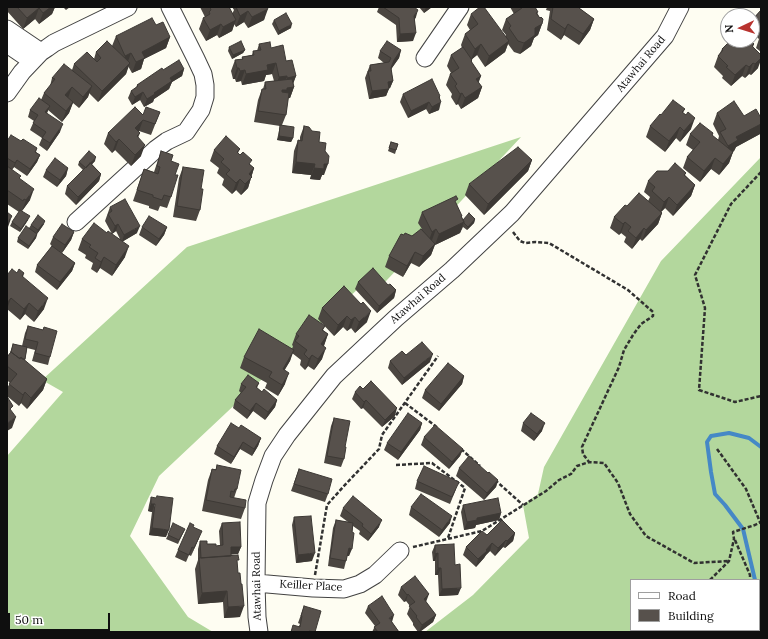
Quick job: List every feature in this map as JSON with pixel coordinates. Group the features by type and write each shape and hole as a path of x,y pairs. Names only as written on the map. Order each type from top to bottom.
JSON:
{"street":[{"path":"7,92 22,72 36,57 54,43 128,7"},
{"path":"76,222 156,149 167,141 186,132 201,110 205,97 203,74 170,7"},
{"path":"425,58 460,7"},
{"name":"Atawhai Road","path":"259,632 256,583 257,503 264,480 274,456 286,435 334,376 391,322 452,270 512,212 665,36 680,7"},
{"path":"7,29 36,57"},
{"path":"7,44 36,57"},
{"name":"Keiller Place","path":"256,583 344,589 360,584 375,575 400,551"}],"path":[{"path":"761,172 731,204 695,275 705,308 699,390 735,402 761,396"},
{"path":"515,236 520,241 525,243 549,243 628,290 653,312 653,316 641,324 624,350 619,367 582,447 583,454 589,462"},
{"path":"313,588 327,505 378,449 382,435 438,356"},
{"path":"406,403 440,429"},
{"path":"456,444 484,470"},
{"path":"717,449 746,489 761,522 733,532 734,540 750,574 750,579"},
{"path":"400,551 447,538 482,531 546,491 559,480 571,474 577,466 589,462 604,463 618,483 630,514 646,536 694,564 729,561"},
{"path":"396,465 432,463 465,488 447,538"},
{"path":"495,480 523,505"},
{"path":"711,579 729,561 734,540"}],"green space":[{"path":"521,137 372,296 361,286 159,476 130,536 188,617 213,632 7,632 7,456 63,392 42,380 187,247"},
{"path":"761,157 761,632 425,632 473,595 529,538 523,505 538,494 544,467 661,261"}],"building":[{"path":"17,7 51,7 43,13 39,8 27,18"},
{"path":"210,7 229,7 236,20 223,27 221,24 210,30 203,18 210,14"},
{"path":"236,7 267,7 268,9 252,17 248,11 240,16"},
{"path":"383,7 414,7 418,10 414,16 416,33 400,34 399,18"},
{"path":"480,7 484,7 509,41 489,56 481,44 475,49 465,34 478,24 471,14"},
{"path":"521,7 535,7 538,12 536,13 543,19 542,24 535,28 535,35 524,43 518,41 509,28 511,26 506,19 522,8"},
{"path":"553,7 579,7 594,19 583,34 568,24 565,29 551,19"},
{"path":"761,10 761,26 760,25"},
{"path":"286,13 292,24 279,31 274,20"},
{"path":"152,18 156,25 163,22 170,37 142,52 145,58 136,62 131,53 125,56 116,36"},
{"path":"107,41 130,63 102,91 74,64 87,52 97,62 101,58 96,52"},
{"path":"241,41 245,50 233,55 229,47"},
{"path":"387,41 401,50 394,60 391,68 393,81 388,82 389,89 372,91 368,71 371,71 370,65 389,62 391,58 380,51"},
{"path":"270,42 271,48 283,45 286,61 292,60 296,76 287,78 287,76 279,77 276,63 267,65 268,70 246,74 245,70 240,71 239,68 237,68 235,60 254,55 253,51 261,50 259,44"},
{"path":"463,47 481,76 476,79 482,87 465,98 462,93 460,94 455,86 457,84 450,74 459,68 451,55"},
{"path":"754,48 761,55 761,58 749,67 746,65 735,75 726,67 728,66 718,56 723,50 722,49"},
{"path":"179,60 184,69 170,78 172,81 147,99 143,92 135,97 131,91 138,86 137,85 162,68 163,70"},
{"path":"64,64 92,86 83,97 72,87 65,95 73,102 66,111 44,93 55,79 52,78"},
{"path":"292,79 294,87 287,88 287,90 282,90 282,92 289,93 286,115 258,111 262,89 266,89 265,82"},
{"path":"432,79 440,96 441,102 432,107 429,102 411,111 403,94"},
{"path":"39,98 50,106 45,112 63,124 50,143 42,138 46,132 33,123 38,115 30,110"},
{"path":"673,100 685,109 682,112 686,115 688,112 695,118 684,131 680,127 669,141 650,126"},
{"path":"734,101 744,116 756,109 761,118 761,124 736,137 738,140 728,146 720,132 726,129 717,113"},
{"path":"135,107 143,115 146,107 160,112 155,124 143,120 135,128 140,133 137,136 145,145 135,155 119,139 116,142 108,133"},
{"path":"700,123 733,152 723,164 715,158 704,171 687,157 700,142 690,134"},
{"path":"280,125 294,127 293,138 279,136"},
{"path":"304,126 309,127 312,131 320,132 319,142 326,143 325,151 329,156 328,164 324,164 324,169 314,168 315,164 296,162 298,140 302,141"},
{"path":"11,135 21,141 23,139 37,148 35,152 40,155 30,169 17,160 15,163 7,158 7,141"},
{"path":"226,136 240,149 237,152 240,155 243,152 252,160 249,164 254,168 249,174 252,177 245,184 240,179 236,183 226,174 230,170 221,162 224,159 214,150"},
{"path":"391,142 398,144 396,150 389,148"},
{"path":"518,147 532,160 488,204 469,184"},
{"path":"89,151 96,157 86,168 79,162"},
{"path":"161,151 173,155 171,161 179,164 175,175 178,175 171,197 164,195 162,200 153,197 153,195 137,190 144,169 158,174 160,167 157,166"},
{"path":"55,158 68,168 60,180 46,170"},
{"path":"90,163 101,174 78,197 67,186"},
{"path":"675,163 686,173 684,175 695,185 677,205 669,197 664,202 652,191 655,187 648,181 657,171 668,171"},
{"path":"7,166 21,176 19,178 34,189 26,200 24,199 23,201 7,190"},
{"path":"183,167 204,170 200,210 177,206"},
{"path":"639,193 662,213 646,230 644,228 636,238 628,231 631,227 625,222 623,224 614,217"},
{"path":"456,196 458,199 455,201 464,222 439,234 436,229 432,232 422,212"},
{"path":"125,199 140,226 124,235 118,224 115,226 108,214 112,211 110,207"},
{"path":"20,210 30,216 21,229 12,222"},
{"path":"7,212 12,216 7,223"},
{"path":"469,213 475,219 468,227 463,220"},
{"path":"38,215 45,221 38,230 31,225"},
{"path":"149,216 167,227 159,239 142,227"},
{"path":"94,223 107,233 108,231 129,246 116,265 104,257 101,262 95,258 98,253 89,247 91,245 82,239"},
{"path":"62,224 74,232 65,245 53,237"},
{"path":"26,226 37,234 29,246 18,238"},
{"path":"421,229 435,244 423,256 415,252 407,266 389,256 401,234 404,235 405,233 412,236"},
{"path":"52,246 75,263 60,282 37,265"},
{"path":"373,268 388,285 390,284 396,290 379,306 358,282"},
{"path":"12,269 17,273 19,269 24,273 22,276 48,298 38,311 29,303 24,309 11,298 7,303 7,275"},
{"path":"344,286 361,304 363,302 371,311 359,322 355,317 351,320 347,316 338,325 322,308"},
{"path":"309,315 325,326 322,330 328,334 321,344 326,348 318,359 312,355 309,359 304,354 307,350 295,341 299,336 296,334"},
{"path":"28,326 43,330 44,327 57,331 50,357 35,353 38,342 25,339"},
{"path":"259,329 294,350 283,369 289,373 282,385 269,377 272,372 244,357"},
{"path":"422,342 433,354 404,378 390,361 402,351 406,355"},
{"path":"13,344 27,347 25,359 22,359 21,357 19,358 11,352"},
{"path":"11,352 20,359 21,357 47,379 31,398 25,392 23,395 9,384 17,374 7,366 7,357"},
{"path":"448,363 464,376 441,404 425,390"},
{"path":"248,375 259,383 256,387 262,392 264,389 277,400 268,412 256,403 250,411 235,400 246,387 241,384"},
{"path":"371,381 397,408 385,420 366,400 364,402 355,392 360,386 363,389"},
{"path":"8,398 13,406 10,409 16,417 7,423 7,399"},
{"path":"408,413 422,423 401,452 387,443"},
{"path":"531,413 545,423 537,434 523,423"},
{"path":"334,418 350,421 344,459 327,456"},
{"path":"231,423 239,428 241,425 261,438 254,449 243,442 234,457 217,446"},
{"path":"435,425 463,449 452,462 424,437"},
{"path":"469,456 498,480 487,493 459,468"},
{"path":"217,465 241,470 237,489 235,489 234,492 231,491 230,497 246,500 245,508 206,500 212,469 216,470"},
{"path":"424,466 459,482 452,497 417,481"},
{"path":"299,469 332,479 328,494 294,484"},
{"path":"421,494 452,516 442,530 411,507"},
{"path":"157,496 173,498 169,530 152,528 155,504 151,504 151,497 156,498"},
{"path":"353,496 382,520 371,534 362,526 363,524 343,508"},
{"path":"498,498 501,513 477,518 477,520 467,522 463,505"},
{"path":"311,516 315,553 298,555 294,517"},
{"path":"336,520 353,523 352,532 354,533 352,549 349,548 346,561 330,558"},
{"path":"502,520 515,533 498,548 492,543 486,550 487,551 478,559 466,547 482,531 487,535"},
{"path":"240,522 241,547 231,547 231,556 201,558 200,541 207,541 207,544 216,544 216,546 223,545 222,523"},
{"path":"173,523 185,529 179,540 168,535"},
{"path":"190,523 194,525 193,527 202,531 189,555 178,550"},
{"path":"454,544 455,565 460,564 461,588 442,589 441,568 438,568 438,553 435,554 435,545"},
{"path":"238,555 238,573 240,573 242,584 244,606 228,607 227,591 202,593 199,558"},
{"path":"415,576 429,594 424,599 436,615 422,625 409,606 415,602 401,587"},
{"path":"382,596 394,615 389,618 399,632 378,632 374,627 380,623 368,606"},
{"path":"304,606 321,611 315,632 291,632 293,625 300,627"}],"waterway":[{"path":"755,579 743,529 715,494 707,442 711,436 729,433 749,438 761,447"},
{"path":"760,599 761,603"}]}
